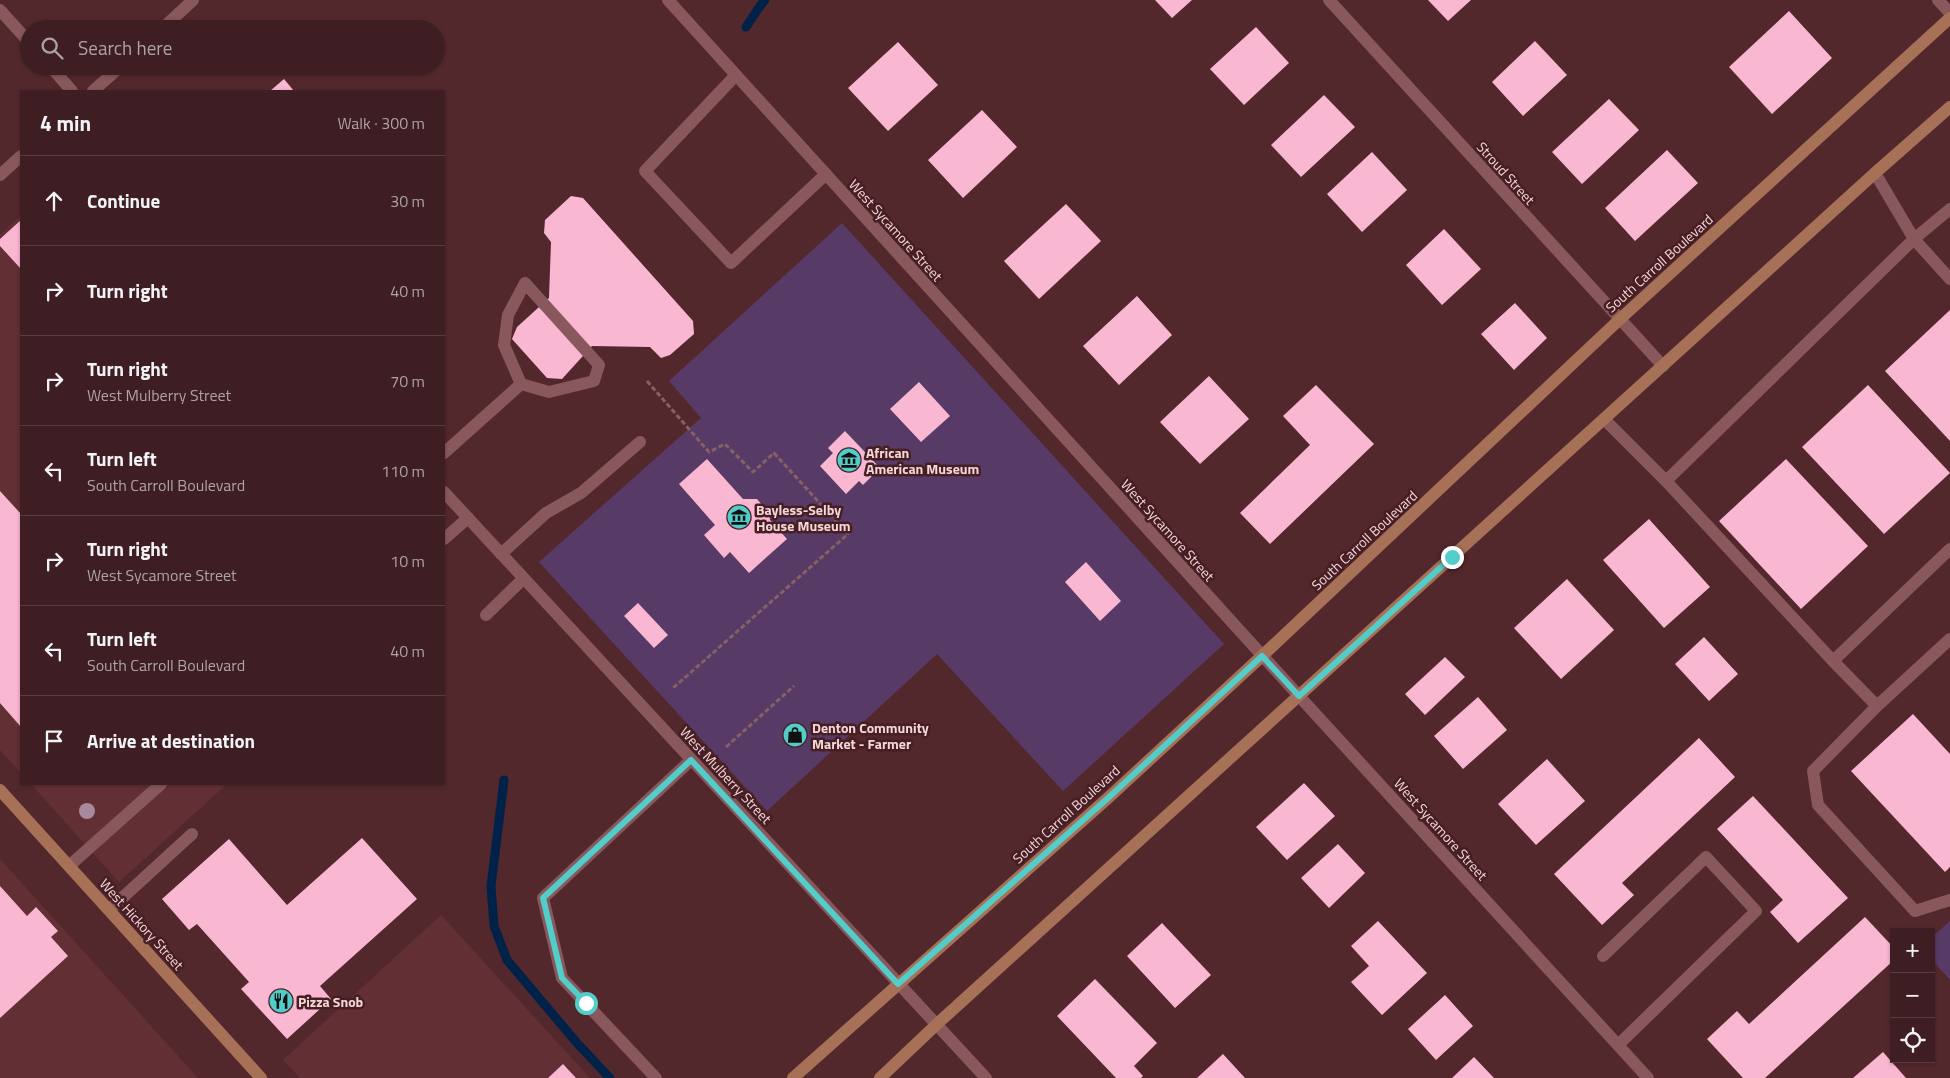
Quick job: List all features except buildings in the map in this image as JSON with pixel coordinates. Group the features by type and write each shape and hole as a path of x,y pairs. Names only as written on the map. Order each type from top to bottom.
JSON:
{"main road":[{"name":"South Carroll Boulevard","path":"793,1078 1108,798 1262,656 1619,320 1950,18"},
{"path":"880,1078 937,1024 1662,366 1950,107"},
{"name":"West Hickory Street","path":"0,790 261,1078"}],"street":[{"path":"172,20 193,0"},
{"name":"West Sycamore Street","path":"668,0 1262,656 1648,1078"},
{"name":"Stroud Street","path":"1329,0 1662,366"},
{"path":"1938,0 1950,13"},
{"path":"0,10 20,32"},
{"path":"58,75 71,90"},
{"path":"94,90 111,75"},
{"path":"736,75 645,170 731,263 826,174"},
{"path":"0,175 20,157"},
{"path":"1875,173 1914,239 1950,279"},
{"path":"1666,481 1914,239 1950,210"},
{"path":"525,283 599,364 594,381 549,392 521,384 504,345 508,315 525,283"},
{"path":"445,452 521,384"},
{"path":"1604,419 1666,481 1833,662 1877,706"},
{"path":"501,554 546,513 581,493 640,442"},
{"name":"West Mulberry Street","path":"445,493 986,1078"},
{"path":"445,538 468,518"},
{"path":"1833,662 1950,549"},
{"path":"486,615 523,579"},
{"path":"1950,639 1877,706 1812,771 1818,805 1915,911 1950,900"},
{"path":"656,1078 562,978 543,898 691,760"},
{"path":"69,866 160,785"},
{"path":"109,910 192,834"},
{"path":"1602,956 1706,857 1756,911 1618,1044"}],"path":[{"path":"647,381 709,452 725,444 753,472 774,453 848,534 673,688"},
{"path":"726,747 794,686"}],"shaded area":[{"path":"20,216 20,772 0,750 0,235"},
{"path":"842,223 1224,644 1063,791 937,654 767,811 539,562 701,418 669,381"},
{"path":"32,785 226,785 119,882"},
{"path":"0,859 198,1078 0,1078"},
{"path":"441,915 590,1078 300,1078 283,1060"},
{"path":"1950,921 1950,980 1935,963 1935,934"}],"waterway":[{"path":"746,27 765,0"},
{"path":"504,780 491,886 494,926 507,960 577,1043 610,1078"}],"place":[{"name":"African American Museum","path":"849,460"},
{"name":"Bayless-Selby House Museum","path":"739,517"},
{"name":"Denton Community Market - Farmer","path":"795,735"},
{"name":"Pizza Snob","path":"281,1001"}],"route":[{"path":"586,1003 562,978 543,898 691,760 898,984 1108,798 1262,656 1299,696 1452,557"}]}
